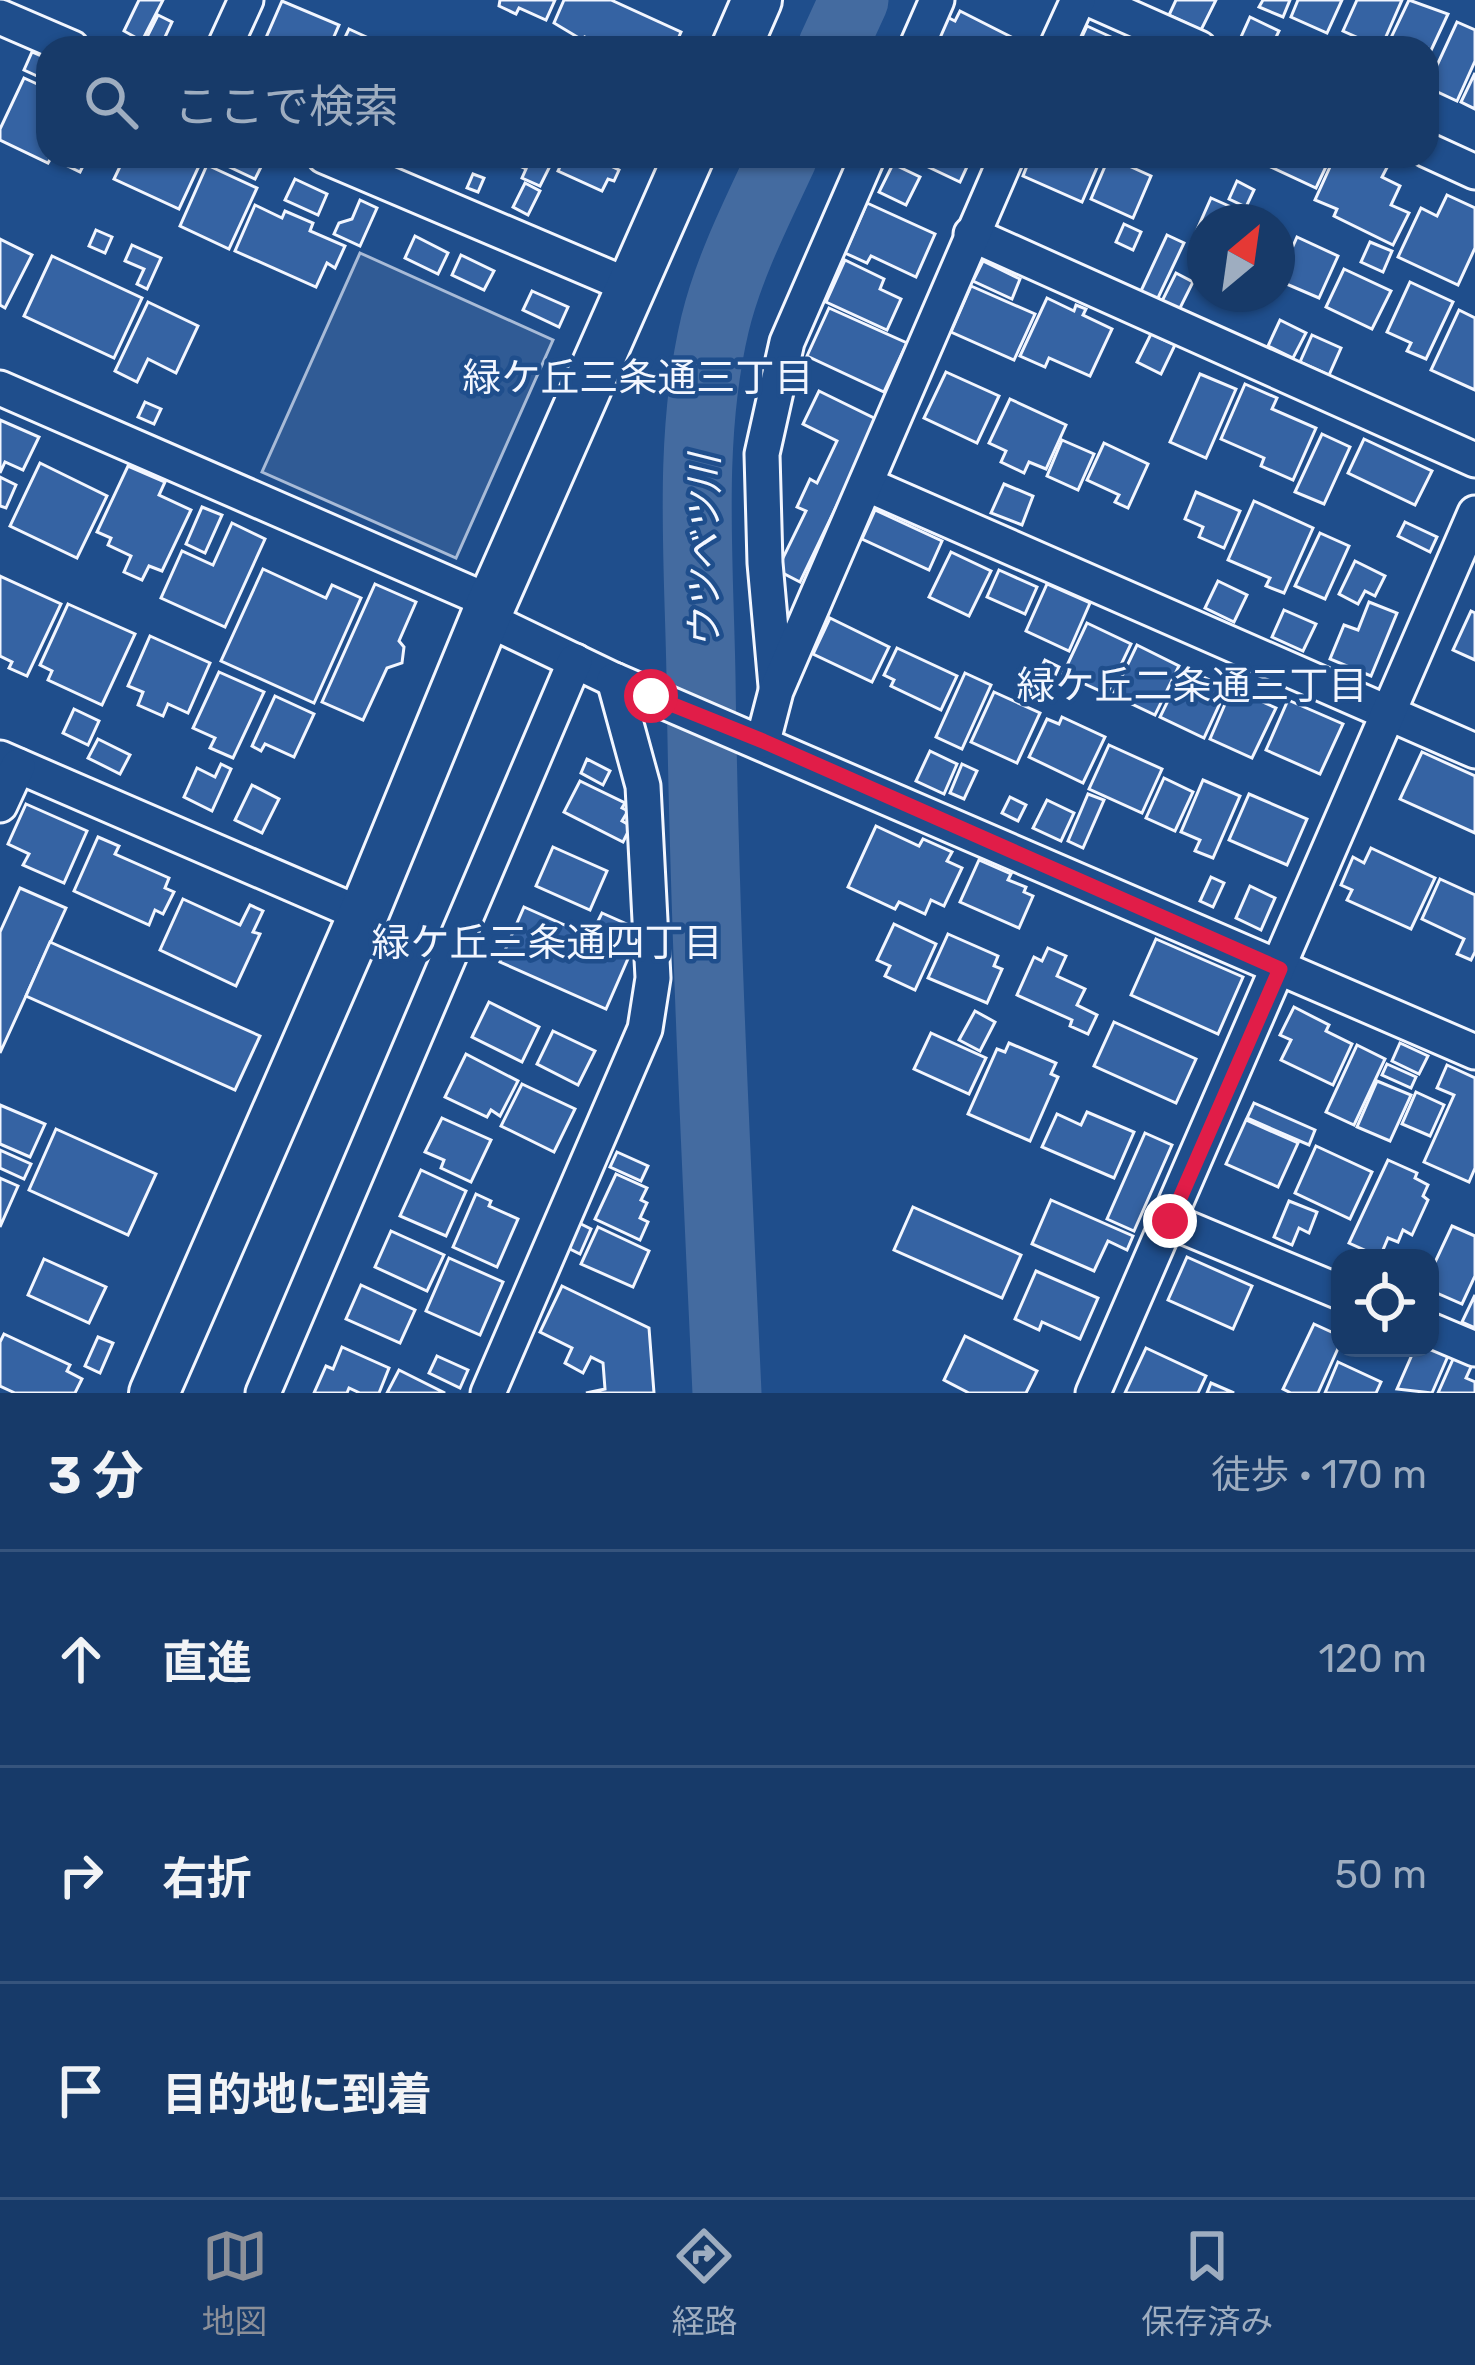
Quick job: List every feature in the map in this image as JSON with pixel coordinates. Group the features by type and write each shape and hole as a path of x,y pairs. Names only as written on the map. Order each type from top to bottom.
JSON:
{"street":[{"path":"230,36 246,0"},
{"path":"741,36 757,0"},
{"path":"921,36 937,0"},
{"path":"1062,36 1078,0"},
{"path":"1091,0 1171,36"},
{"path":"0,17 44,36"},
{"path":"1439,156 1475,172"},
{"path":"352,168 632,287"},
{"path":"154,1393 684,168"},
{"path":"776,691 762,454 787,342 863,168"},
{"path":"754,737 1001,168"},
{"path":"971,234 1475,460"},
{"path":"0,388 489,610 614,680 1475,1052"},
{"path":"866,484 1475,751"},
{"path":"1093,1393 1475,512"},
{"path":"263,1393 575,661"},
{"path":"488,1393 644,1029 653,978 644,786 614,680"},
{"path":"0,805 9,762 363,915"},
{"path":"1170,1221 1331,1288"},
{"path":"1439,1334 1475,1349"}],"shaded area":[{"path":"360,253 553,340 456,558 262,472"}],"building":[{"path":"139,0 163,0 145,36 124,31"},
{"path":"500,0 555,0 546,20 519,8 516,14 499,6"},
{"path":"564,0 611,0 681,32 679,36 576,36 554,23"},
{"path":"1176,0 1216,0 1201,30 1169,15"},
{"path":"1263,0 1290,0 1283,17 1259,7"},
{"path":"1298,0 1342,0 1327,33 1291,17"},
{"path":"1357,0 1402,0 1386,36 1354,36 1343,31"},
{"path":"1409,0 1448,14 1438,36 1392,36"},
{"path":"282,1 339,25 334,36 267,36"},
{"path":"960,11 1009,36 933,36 943,15 955,21"},
{"path":"158,15 172,22 166,36 148,36"},
{"path":"1250,17 1279,31 1277,36 1241,36"},
{"path":"1457,22 1475,30 1475,61 1457,101 1439,93 1439,61"},
{"path":"1087,26 1109,36 1082,36"},
{"path":"32,52 36,54 36,76 24,70"},
{"path":"1475,73 1475,109 1461,102"},
{"path":"24,78 36,84 36,157 0,140 0,129"},
{"path":"119,168 198,168 179,209 114,179"},
{"path":"206,168 257,188 229,249 180,226"},
{"path":"232,168 260,168 255,179"},
{"path":"549,168 540,186 522,178 526,169"},
{"path":"559,168 619,170 602,191"},
{"path":"891,168 920,177 906,205 879,192"},
{"path":"930,168 966,168 960,182"},
{"path":"1026,168 1097,168 1082,202 1023,176"},
{"path":"1104,168 1133,168 1151,176 1133,218 1091,199"},
{"path":"1273,168 1325,168 1316,188"},
{"path":"1330,168 1387,168 1382,177 1400,186 1391,205 1409,213 1393,245 1334,216 1337,209 1315,200"},
{"path":"473,174 484,178 478,192 467,188"},
{"path":"295,179 327,194 318,215 285,200"},
{"path":"1237,181 1254,190 1247,204 1229,199"},
{"path":"525,183 540,191 528,215 513,207"},
{"path":"1447,195 1475,208 1475,248 1458,285 1398,257 1421,208 1437,216"},
{"path":"360,200 377,208 360,246 334,234 339,223 352,219"},
{"path":"867,203 935,234 916,277 871,256 867,263 845,253"},
{"path":"255,205 282,218 285,211 313,223 310,231 345,246 335,268 327,263 316,287 235,251"},
{"path":"1124,224 1141,232 1133,250 1116,242"},
{"path":"96,230 112,237 105,253 89,246"},
{"path":"1167,235 1184,243 1157,300 1140,293"},
{"path":"415,236 448,253 438,274 405,258"},
{"path":"1297,237 1338,256 1319,298 1295,288"},
{"path":"0,239 32,255 5,308 0,305"},
{"path":"1370,242 1392,251 1383,272 1361,262"},
{"path":"132,245 161,258 147,289 137,284 144,269 125,261"},
{"path":"461,255 494,271 484,290 452,275"},
{"path":"52,256 142,298 114,358 24,316"},
{"path":"845,260 884,279 880,289 901,299 887,330 826,302"},
{"path":"983,261 1020,279 1012,299 973,281"},
{"path":"1344,269 1391,291 1372,329 1326,307"},
{"path":"1176,273 1187,279 1187,294 1178,312 1161,303"},
{"path":"1410,282 1453,302 1426,359 1407,351 1411,343 1387,332"},
{"path":"971,286 1035,314 1014,360 951,332"},
{"path":"532,291 568,307 559,327 523,310"},
{"path":"1047,298 1074,311 1076,305 1086,309 1083,315 1112,329 1090,376 1049,358 1045,367 1020,356"},
{"path":"148,302 198,326 176,373 148,359 137,382 115,371"},
{"path":"829,308 907,343 884,392 807,356"},
{"path":"1459,310 1475,318 1475,390 1431,370"},
{"path":"1280,320 1306,333 1293,358 1268,346"},
{"path":"1151,334 1175,345 1161,374 1137,362"},
{"path":"1312,335 1341,348 1329,375 1300,362"},
{"path":"946,372 999,396 977,443 924,418"},
{"path":"1200,374 1236,389 1206,458 1170,442"},
{"path":"1245,384 1277,398 1272,409 1316,428 1293,480 1261,466 1264,458 1221,439"},
{"path":"819,391 878,420 800,582 777,570 806,511 797,507 810,479 817,483 837,441 803,424"},
{"path":"1010,399 1066,425 1046,469 1029,462 1024,473 1001,462 1006,451 989,443"},
{"path":"145,402 161,409 154,424 138,417"},
{"path":"0,420 39,437 23,470 5,462 0,473"},
{"path":"1322,434 1350,447 1324,504 1295,492"},
{"path":"1364,439 1432,471 1415,505 1348,473"},
{"path":"1062,440 1094,454 1078,490 1047,476"},
{"path":"1104,443 1148,464 1128,508 1115,502 1119,495 1087,480"},
{"path":"40,463 107,496 77,558 10,526"},
{"path":"128,466 165,482 159,495 191,510 162,571 149,566 142,580 124,572 131,556 108,545 111,538 97,532"},
{"path":"0,477 16,485 6,508 0,506"},
{"path":"1004,484 1033,496 1022,525 991,513"},
{"path":"1196,492 1240,511 1224,548 1199,537 1203,527 1185,519"},
{"path":"1254,501 1313,528 1284,593 1266,586 1270,578 1228,560"},
{"path":"202,507 222,515 205,553 186,544"},
{"path":"875,510 942,541 929,570 862,539"},
{"path":"1405,522 1437,537 1430,552 1398,536"},
{"path":"232,523 265,539 225,627 161,598 182,551 213,565"},
{"path":"1320,533 1349,546 1325,599 1295,586"},
{"path":"951,552 991,571 969,616 929,597"},
{"path":"1355,561 1385,576 1375,596 1365,591 1358,604 1339,594"},
{"path":"263,569 326,598 332,585 361,598 314,703 221,661"},
{"path":"999,570 1037,587 1025,614 987,597"},
{"path":"0,576 61,604 27,676 9,668 12,662 0,656"},
{"path":"1218,581 1247,595 1234,622 1205,608"},
{"path":"375,584 416,602 399,641 404,647 402,663 387,668 363,720 322,702"},
{"path":"1047,584 1090,603 1069,651 1026,631"},
{"path":"1369,602 1397,613 1371,676 1330,659 1344,625 1358,630"},
{"path":"68,604 135,634 102,705 48,680 52,671 40,665"},
{"path":"1284,610 1316,624 1303,651 1272,637"},
{"path":"1471,611 1475,613 1475,660 1453,650"},
{"path":"830,618 889,647 872,682 813,654"},
{"path":"1087,623 1131,644 1107,694 1063,674"},
{"path":"150,636 210,663 188,713 168,704 163,716 138,705 143,692 128,686"},
{"path":"1137,645 1179,666 1155,715 1113,695"},
{"path":"897,648 957,676 941,710 891,686 894,680 884,675"},
{"path":"1045,660 1059,667 1042,704 1027,697"},
{"path":"1184,668 1227,688 1204,738 1160,717"},
{"path":"219,672 264,692 233,758 210,748 215,738 193,728"},
{"path":"965,673 991,685 962,749 936,737"},
{"path":"1232,688 1276,708 1252,758 1210,739"},
{"path":"994,692 1040,713 1017,763 971,742"},
{"path":"275,696 314,714 294,757 265,744 261,751 252,746"},
{"path":"1288,700 1343,724 1320,774 1266,750"},
{"path":"74,709 99,721 88,745 63,733"},
{"path":"1062,717 1105,737 1083,783 1029,757 1047,719 1059,724"},
{"path":"98,739 130,755 120,774 88,758"},
{"path":"1109,745 1162,769 1142,813 1089,789"},
{"path":"930,751 957,764 944,794 916,781"},
{"path":"1422,752 1475,776 1475,833 1400,799"},
{"path":"587,759 610,771 603,785 581,773"},
{"path":"221,764 231,769 212,811 184,797 197,768 215,777"},
{"path":"962,764 977,771 964,799 950,793"},
{"path":"1164,778 1193,792 1175,831 1146,818"},
{"path":"1203,780 1240,796 1213,858 1195,851 1200,840 1181,832"},
{"path":"580,781 625,803 622,808 628,811 622,821 631,826 623,842 564,812"},
{"path":"252,785 279,799 262,833 235,820"},
{"path":"1088,794 1104,800 1083,848 1068,841"},
{"path":"1249,794 1307,819 1287,865 1229,840"},
{"path":"1010,797 1026,805 1018,821 1002,813"},
{"path":"1047,800 1074,813 1061,841 1033,828"},
{"path":"26,804 87,831 64,883 23,865 29,854 8,844"},
{"path":"876,826 919,846 923,839 952,852 947,861 962,868 944,906 931,900 925,914 899,902 895,909 848,887"},
{"path":"98,837 119,846 115,854 169,878 165,888 174,892 163,914 155,910 149,925 74,891"},
{"path":"553,847 607,871 590,910 536,886"},
{"path":"1371,848 1435,878 1411,929 1347,900 1352,890 1341,885 1353,857 1364,863"},
{"path":"979,860 1011,874 1008,880 1026,887 1024,892 1033,896 1019,928 960,902"},
{"path":"1211,877 1224,883 1213,907 1200,901"},
{"path":"1440,879 1475,895 1471,960 1457,954 1464,939 1422,919"},
{"path":"1250,886 1275,898 1261,930 1236,918"},
{"path":"20,888 66,908 0,1053 0,932"},
{"path":"183,899 240,925 250,905 263,911 253,932 260,934 236,986 160,950"},
{"path":"524,907 630,954 606,1009 500,962"},
{"path":"602,913 629,925 624,938 596,925"},
{"path":"894,924 936,944 915,990 885,976 890,966 877,960"},
{"path":"948,934 998,956 994,966 1002,969 987,1003 928,978"},
{"path":"1156,939 1243,977 1218,1034 1131,995"},
{"path":"50,942 260,1036 235,1090 26,996"},
{"path":"1048,948 1066,956 1057,976 1085,989 1077,1005 1097,1015 1088,1034 1070,1026 1072,1020 1017,995 1034,957 1042,961"},
{"path":"489,1002 539,1027 522,1062 472,1037"},
{"path":"1294,1007 1329,1025 1326,1031 1352,1044 1333,1085 1281,1060 1291,1040 1280,1035"},
{"path":"975,1011 995,1022 980,1051 959,1040"},
{"path":"1114,1022 1196,1059 1176,1103 1094,1066"},
{"path":"553,1031 595,1051 578,1085 537,1064"},
{"path":"931,1033 986,1058 969,1094 914,1069"},
{"path":"1009,1043 1056,1063 1051,1074 1058,1077 1030,1141 968,1114 997,1049 1005,1052"},
{"path":"1400,1043 1428,1056 1419,1074 1392,1061"},
{"path":"1357,1045 1385,1059 1354,1125 1326,1112"},
{"path":"466,1054 518,1081 500,1116 491,1110 487,1117 445,1097"},
{"path":"1387,1064 1416,1077 1411,1088 1382,1075"},
{"path":"1447,1065 1475,1078 1475,1168 1469,1182 1424,1162 1454,1095 1437,1088"},
{"path":"1377,1081 1411,1095 1390,1141 1357,1127"},
{"path":"522,1084 575,1109 554,1152 501,1126"},
{"path":"1416,1092 1444,1105 1430,1136 1402,1124"},
{"path":"1254,1103 1315,1130 1309,1145 1247,1118"},
{"path":"0,1105 45,1124 30,1157 0,1144"},
{"path":"1087,1112 1134,1132 1114,1178 1042,1147 1057,1114 1081,1125"},
{"path":"442,1118 491,1140 471,1182 441,1168 444,1160 425,1152"},
{"path":"1246,1120 1298,1143 1278,1187 1226,1164"},
{"path":"56,1129 156,1174 128,1235 29,1190"},
{"path":"1145,1133 1172,1145 1134,1231 1107,1219"},
{"path":"1316,1146 1372,1172 1350,1219 1295,1193"},
{"path":"0,1150 31,1164 24,1179 0,1168"},
{"path":"617,1152 648,1166 641,1181 610,1167"},
{"path":"1388,1160 1417,1173 1415,1178 1428,1185 1423,1196 1428,1200 1412,1235 1403,1230 1398,1242 1388,1238 1383,1249 1362,1249 1349,1243"},
{"path":"421,1170 466,1191 446,1236 400,1216"},
{"path":"616,1174 647,1188 640,1218 648,1222 640,1240 595,1219"},
{"path":"0,1178 18,1186 0,1227"},
{"path":"476,1194 491,1201 489,1206 518,1219 497,1267 453,1247"},
{"path":"1051,1200 1133,1236 1127,1250 1108,1241 1094,1271 1032,1244"},
{"path":"1289,1201 1317,1212 1309,1233 1299,1228 1292,1245 1274,1237"},
{"path":"913,1207 1021,1255 1002,1298 894,1250"},
{"path":"579,1223 591,1229 580,1254 568,1248"},
{"path":"1452,1226 1475,1236 1475,1276 1462,1304 1439,1294 1439,1254"},
{"path":"598,1227 649,1251 633,1287 581,1264"},
{"path":"391,1231 444,1255 427,1291 375,1267"},
{"path":"1187,1257 1252,1286 1233,1329 1168,1300"},
{"path":"449,1258 503,1282 480,1335 426,1311"},
{"path":"44,1259 106,1287 89,1323 28,1295"},
{"path":"1036,1271 1098,1298 1080,1339 1042,1322 1039,1330 1015,1319"},
{"path":"361,1285 415,1310 400,1343 346,1319"},
{"path":"562,1286 649,1328 654,1393 586,1393 605,1389 603,1363 591,1357 583,1373 565,1363 572,1348 540,1332"},
{"path":"1475,1295 1475,1328 1462,1322"},
{"path":"1314,1324 1331,1332 1334,1357 1318,1393 1283,1389"},
{"path":"4,1334 70,1365 67,1371 82,1379 75,1393 15,1393 0,1386"},
{"path":"965,1336 1037,1371 1026,1393 969,1393 944,1380"},
{"path":"98,1337 113,1343 100,1373 85,1366"},
{"path":"342,1347 389,1368 379,1393 349,1388 347,1393 314,1393 326,1366 333,1369"},
{"path":"1146,1348 1206,1376 1198,1393 1125,1393"},
{"path":"1439,1352 1448,1356 1432,1393 1397,1389 1411,1357 1439,1357"},
{"path":"437,1356 468,1370 460,1388 429,1373"},
{"path":"1454,1357 1472,1365 1466,1378 1475,1382 1475,1393 1438,1393"},
{"path":"1338,1362 1381,1382 1376,1393 1325,1393"},
{"path":"399,1370 445,1393 387,1393"},
{"path":"1211,1383 1234,1393 1207,1393"}],"waterway":[{"name":"ウツベツ川","path":"838,36 854,0"},
{"name":"ウツベツ川","path":"727,1393 705,856 698,455 707,367 721,302 777,168"}],"district":[{"name":"緑ケ丘三条通三丁目","path":"638,377"},
{"name":"緑ケ丘二条通三丁目","path":"1192,685"},
{"name":"緑ケ丘三条通四丁目","path":"547,942"}],"route":[{"path":"651,696 1280,969 1170,1221"}]}
